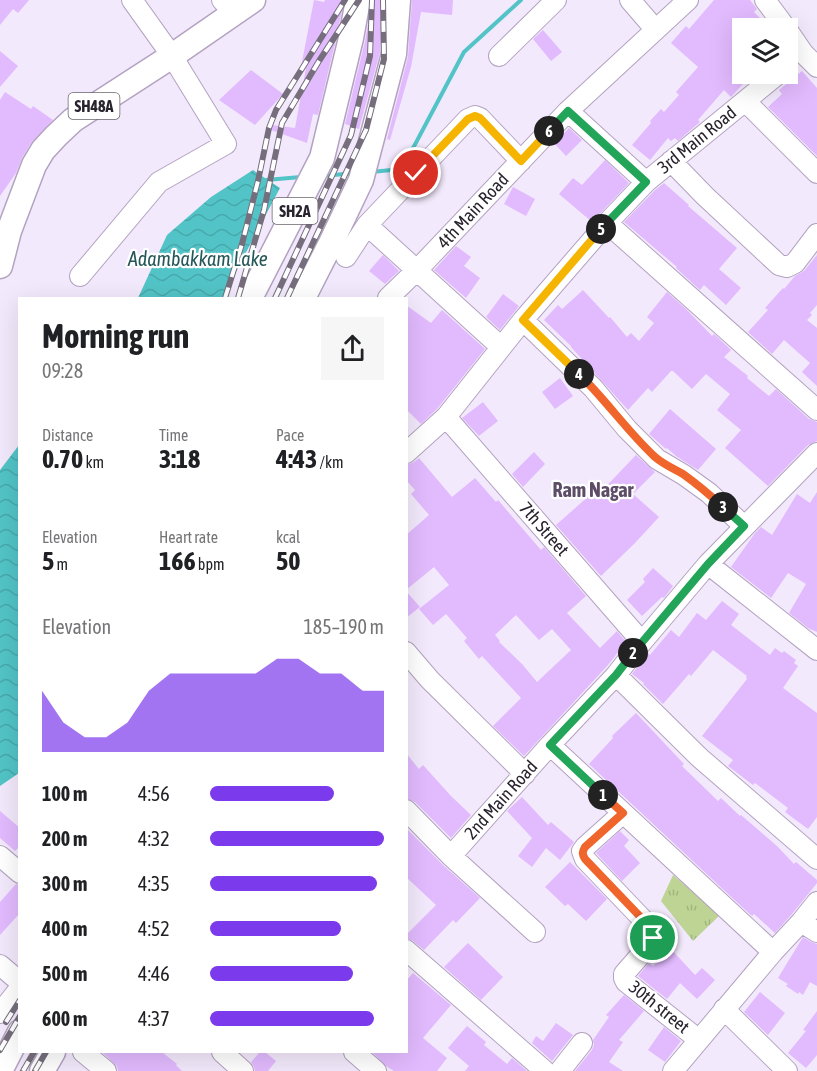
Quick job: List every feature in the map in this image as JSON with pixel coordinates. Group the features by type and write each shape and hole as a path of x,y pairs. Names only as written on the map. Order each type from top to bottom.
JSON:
{"main road":[{"name":"SH2A","path":"251,297 322,158 358,0"},
{"name":"SH2A","path":"304,297 361,180 394,54 398,0"},
{"name":"SH48A","path":"0,266 5,229 34,165 56,136 73,120 172,56 236,4"},
{"path":"0,1071 18,1036"},
{"path":"42,1071 52,1053"}],"street":[{"path":"80,276 159,182 226,144 172,56 132,0"},
{"path":"499,56 556,0"},
{"path":"630,0 656,29"},
{"name":"4th Main Road","path":"389,297 568,111 688,0"},
{"path":"765,0 778,18"},
{"path":"798,46 817,68"},
{"path":"798,57 803,53"},
{"name":"3rd Main Road","path":"408,449 446,417 523,320 607,223 646,182 766,84"},
{"path":"745,101 817,173"},
{"path":"568,111 646,182"},
{"path":"346,257 367,225 468,119 475,116 480,118 521,161"},
{"path":"671,161 720,211 779,265 787,267 795,263 817,234"},
{"path":"607,223 817,410"},
{"path":"367,225 501,347"},
{"path":"523,320 593,388 627,429 657,459 684,475 709,494 744,526"},
{"name":"7th Street","path":"446,417 642,642"},
{"name":"2nd Main Road","path":"451,856 616,675 708,564 817,453"},
{"path":"708,564 817,650"},
{"path":"408,654 430,680 525,774"},
{"path":"616,675 700,758 817,859"},
{"path":"550,745 772,952"},
{"name":"2nd Main Road","path":"408,812 451,856 535,932"},
{"name":"30th street","path":"623,813 582,851 585,859 651,928 654,934 651,943 624,974 624,978 626,982 699,1040"},
{"path":"0,856 18,871"},
{"path":"673,1071 772,952 809,927 817,903"},
{"path":"408,952 545,1071"},
{"path":"0,965 18,980"},
{"path":"0,1013 18,990"},
{"path":"724,1009 787,1071"},
{"path":"560,1071 582,1043"},
{"path":"84,1053 106,1071"},
{"path":"355,1053 376,1071"}],"green space":[{"path":"673,875 720,915 693,941 661,901"}],"water":[{"name":"Adambakkam Lake","path":"253,170 280,188 223,297 138,297 167,235 211,197"},
{"path":"18,446 18,774 0,786 0,470"}],"building":[{"path":"0,0 29,0 18,13 13,9 0,25"},
{"path":"314,0 324,2 325,0 344,0 318,115 313,114 307,143 271,130 272,125 295,128 306,68 299,77"},
{"path":"372,0 384,0 380,52 359,129 345,124 365,41"},
{"path":"412,0 453,0 452,15 421,12 411,67 390,140 387,139 408,57"},
{"path":"714,0 750,0 757,9 754,12 760,18 732,18 732,84 743,84 731,97 724,90 698,120 700,122 678,141 675,138 671,141 668,138 650,160 632,145 661,109 664,112 679,95 676,92 698,67 671,43 686,26 689,29"},
{"path":"543,30 562,52 551,61 533,39"},
{"path":"0,51 18,66 0,87"},
{"path":"251,70 283,94 255,125 219,100"},
{"path":"802,71 817,88 817,156 768,107 782,94 779,90 786,84 798,84 798,74"},
{"path":"5,92 31,109 33,106 53,120 31,143 16,173 0,196 0,100"},
{"path":"569,128 582,140 566,156 554,143"},
{"path":"605,160 629,183 592,222 559,194 573,178 582,185"},
{"path":"664,183 737,248 719,269 741,288 726,305 704,285 700,290 677,267 624,222"},
{"path":"513,187 535,199 526,216 504,204"},
{"path":"456,246 471,257 464,266 480,278 466,298 434,270"},
{"path":"383,255 399,271 385,284 369,271"},
{"path":"817,255 817,305 807,320 817,328 817,386 802,372 810,363 784,340 772,354 748,332 768,310 765,308 795,276 804,271"},
{"path":"583,290 627,337 631,333 639,341 654,323 647,317 667,292 712,336 714,334 731,350 724,357 748,376 747,378 769,396 776,389 809,419 817,422 817,441 808,445 768,486 725,448 741,430 717,410 730,394 706,374 692,389 671,371 652,392 648,388 628,410 571,346 544,320 558,305 562,309"},
{"path":"503,294 519,306 500,330 486,317"},
{"path":"408,306 431,323 442,310 485,349 437,409 421,424 408,411"},
{"path":"560,378 573,396 555,409 542,392"},
{"path":"483,402 498,421 479,436 462,418"},
{"path":"670,409 716,449 698,470 666,449 649,434"},
{"path":"534,452 545,464 523,487 512,474"},
{"path":"636,455 655,472 633,494 659,517 601,576 556,525 591,494 595,498"},
{"path":"419,458 452,497 475,478 496,502 498,500 541,550 544,547 586,596 567,613 600,648 617,631 626,642 608,665 524,756 493,726 521,698 482,656 479,659 464,641 467,638 446,614 433,625 419,609 449,585 434,567 408,588 408,533 429,515 411,494 415,490 408,482 408,464","holes":["516,615 539,640 552,629 571,650 537,682 495,635"]},
{"path":"817,492 817,632 789,613 806,584 788,573 771,598 731,567 761,527 772,535 797,494 810,503"},
{"path":"653,568 673,586 664,598 662,597 642,616 627,600 645,582 643,579"},
{"path":"408,593 420,607 408,616"},
{"path":"722,601 739,614 731,625 770,655 775,648 782,653 784,651 796,660 794,663 798,666 783,688 817,713 817,817 808,829 785,812 788,808 728,766 733,760 702,736 747,679 747,676 713,650 663,704 644,683 632,674 648,653 650,655 671,630 679,637 697,613 706,620"},
{"path":"636,713 684,764 682,766 718,801 721,798 777,846 794,864 796,862 817,880 817,883 775,933 754,914 752,916 742,907 589,764 613,738 612,736"},
{"path":"408,755 419,769 423,765 471,815 451,838 415,802 408,799"},
{"path":"522,797 548,825 551,822 574,842 560,860 546,848 532,867 518,856 532,838 507,811"},
{"path":"0,811 18,826 18,848 15,851 0,838"},
{"path":"408,830 480,898 456,923 453,920 424,950 408,939 408,933 436,905 408,879"},
{"path":"620,831 629,840 624,846 640,863 622,881 596,853"},
{"path":"570,862 607,899 586,921 568,904 565,906 545,887"},
{"path":"18,884 18,915 0,935 0,902"},
{"path":"803,937 817,944 817,986 810,982 803,995 786,986 788,984 778,978"},
{"path":"468,943 503,977 481,1000 444,967"},
{"path":"671,949 695,975 702,968 715,980 697,999 680,983 667,999 638,976 649,963 653,966"},
{"path":"413,973 451,1005 423,1038 447,1058 437,1071 394,1071 373,1053 408,1053 408,979"},
{"path":"760,992 785,1013 768,1035 744,1012"},
{"path":"624,995 644,1011 619,1040 623,1042 609,1062 623,1071 575,1071 592,1050 593,1040 609,1017 606,1015"},
{"path":"817,1011 817,1055 806,1068 788,1053 806,1031 803,1030"},
{"path":"556,1023 573,1035 552,1061 532,1043 536,1036 543,1041"},
{"path":"467,1026 486,1042 484,1045 507,1064 512,1058 527,1071 465,1071 469,1066 448,1048"},
{"path":"664,1027 681,1041 665,1062 648,1050"},
{"path":"103,1053 163,1053 182,1071 118,1071 117,1066"},
{"path":"259,1053 266,1053 276,1061 268,1071 255,1071 251,1062"}],"waterway":[{"path":"371,172 402,169 464,52 521,0"},
{"path":"323,176 355,173"},
{"path":"265,183 266,180 301,177"}],"railway":[{"path":"225,297 242,244 269,128 276,110 345,0"},
{"path":"238,297 264,210 282,123 359,0"},
{"path":"275,297 351,135 370,56 372,0"},
{"path":"287,297 366,130 384,59 383,0"},
{"path":"6,1022 18,1003"},
{"path":"0,1050 18,1019"},
{"path":"23,1071 33,1053"},
{"path":"35,1071 45,1053"}],"district":[{"name":"Ram Nagar","path":"593,490"}],"route":[{"path":"416,173 468,119 475,116 480,118 521,161 568,111 646,182 607,223 523,320 593,388 627,429 657,459 684,475 709,494 744,526 708,564 616,675 550,745 623,813 585,847 582,855 651,928 653,938"}]}
